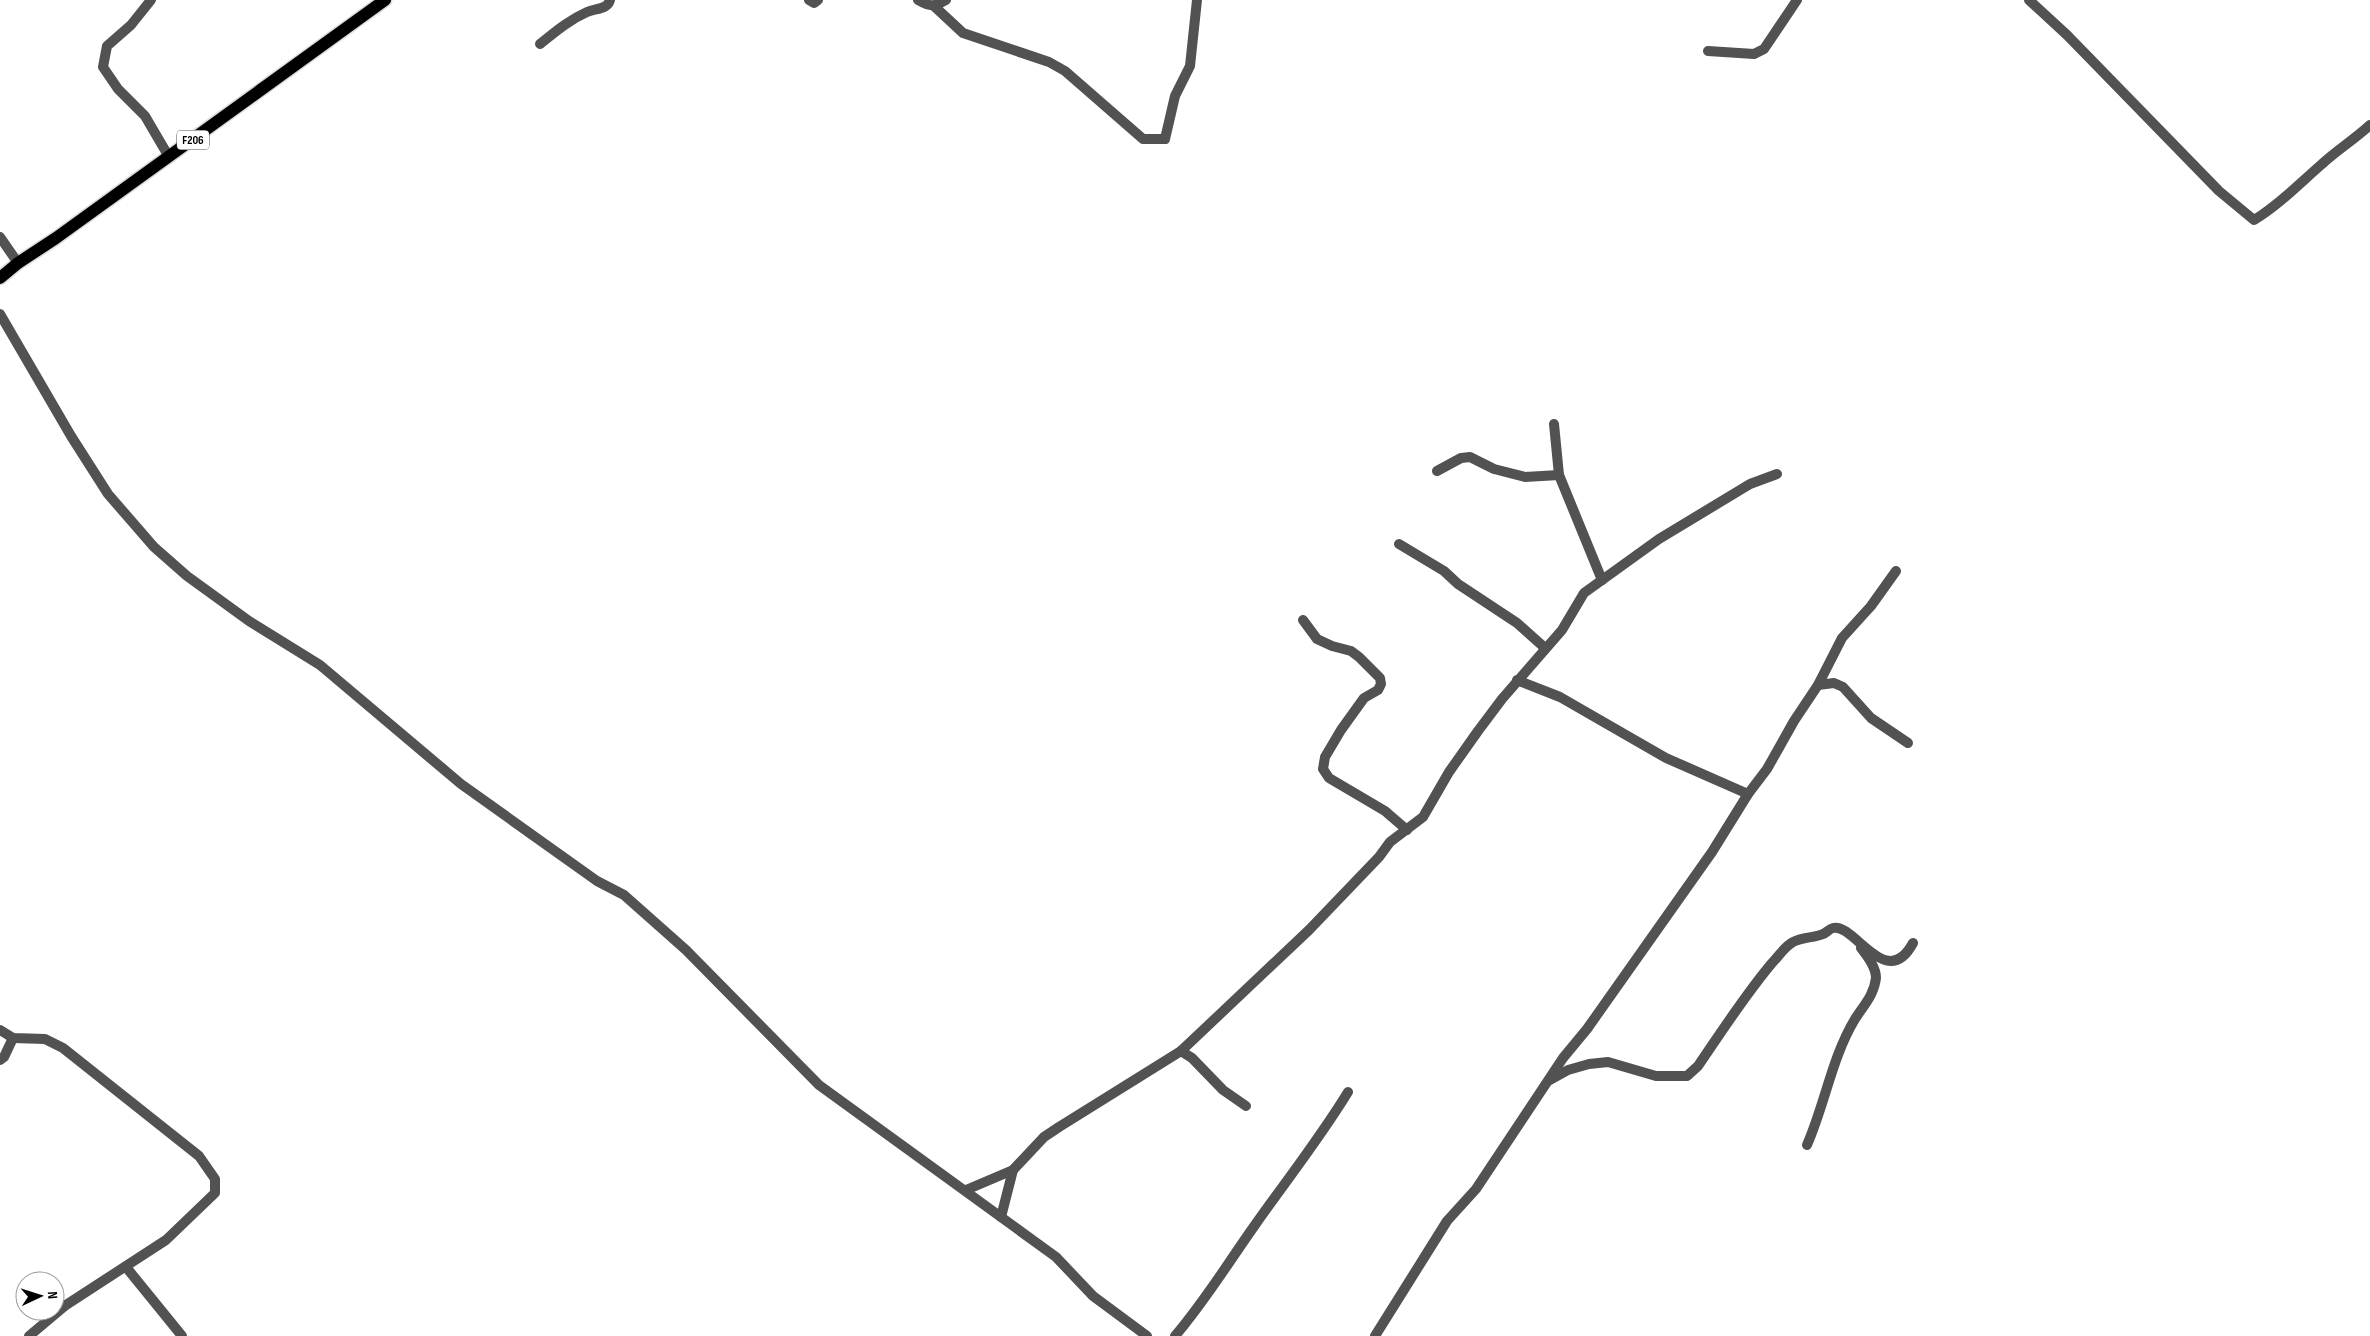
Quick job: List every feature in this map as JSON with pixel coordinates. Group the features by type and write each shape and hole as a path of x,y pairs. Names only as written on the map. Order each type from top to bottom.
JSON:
{"main road":[{"name":"F206","path":"0,278 18,263 56,238 385,0"}],"street":[{"path":"151,0 131,25 107,46 104,67 118,89 145,116 169,157"},
{"path":"540,44 568,22 590,11 604,8 609,5 610,0"},
{"path":"810,0 814,3 818,0"},
{"path":"918,0 929,6 935,6 946,0"},
{"path":"935,6 963,33 1049,62 1065,71 1143,139 1165,139 1174,96 1190,66 1197,0"},
{"path":"1708,51 1754,54 1764,49 1798,0"},
{"path":"2029,0 2067,35 2219,191 2254,220 2286,196 2323,162 2354,140 2370,125"},
{"path":"0,237 18,263"},
{"path":"0,314 71,436 108,494 154,548 187,576 249,620 320,665 461,784 597,881 624,895 686,950 819,1085 1056,1257 1093,1296 1147,1336"},
{"path":"1554,424 1559,475 1602,580"},
{"path":"1437,470 1461,458 1470,457 1494,469 1525,477 1559,475"},
{"path":"966,1190 1013,1170 1044,1137 1181,1051 1310,930 1379,857 1390,842 1422,817 1449,772 1517,680 1562,630 1584,593 1659,539 1750,484 1777,474"},
{"path":"1399,544 1444,571 1458,584 1517,623 1545,648"},
{"path":"1375,1336 1447,1221 1476,1189 1519,1122 1564,1058 1588,1029 1712,852 1748,794 1767,769 1818,685 1842,638 1871,606 1896,571"},
{"path":"1304,620 1317,639 1332,646 1351,651 1359,657 1380,678 1381,684 1378,690 1364,698 1341,730 1325,757 1323,769 1329,778 1385,812 1407,830"},
{"path":"1517,680 1560,697 1666,758 1748,794"},
{"path":"1818,685 1834,683 1843,687 1871,718 1908,743"},
{"path":"1549,1081 1568,1070 1589,1064 1608,1062 1656,1076 1687,1076 1698,1066 1767,970 1794,942 1823,934 1833,928 1841,928 1868,951 1889,961 1896,962 1906,954 1913,943"},
{"path":"1807,1144 1842,1048 1855,1019 1873,991 1876,976 1870,960 1855,941"},
{"path":"0,1030 14,1038 45,1039 63,1048 199,1156 215,1179 215,1193 166,1240 66,1305 29,1336"},
{"path":"0,1060 4,1057 14,1038"},
{"path":"1181,1051 1192,1058 1223,1090 1246,1106"},
{"path":"1175,1336 1204,1301 1249,1233 1331,1120 1348,1092"},
{"path":"1001,1217 1013,1170"},
{"path":"126,1267 182,1336"}]}
